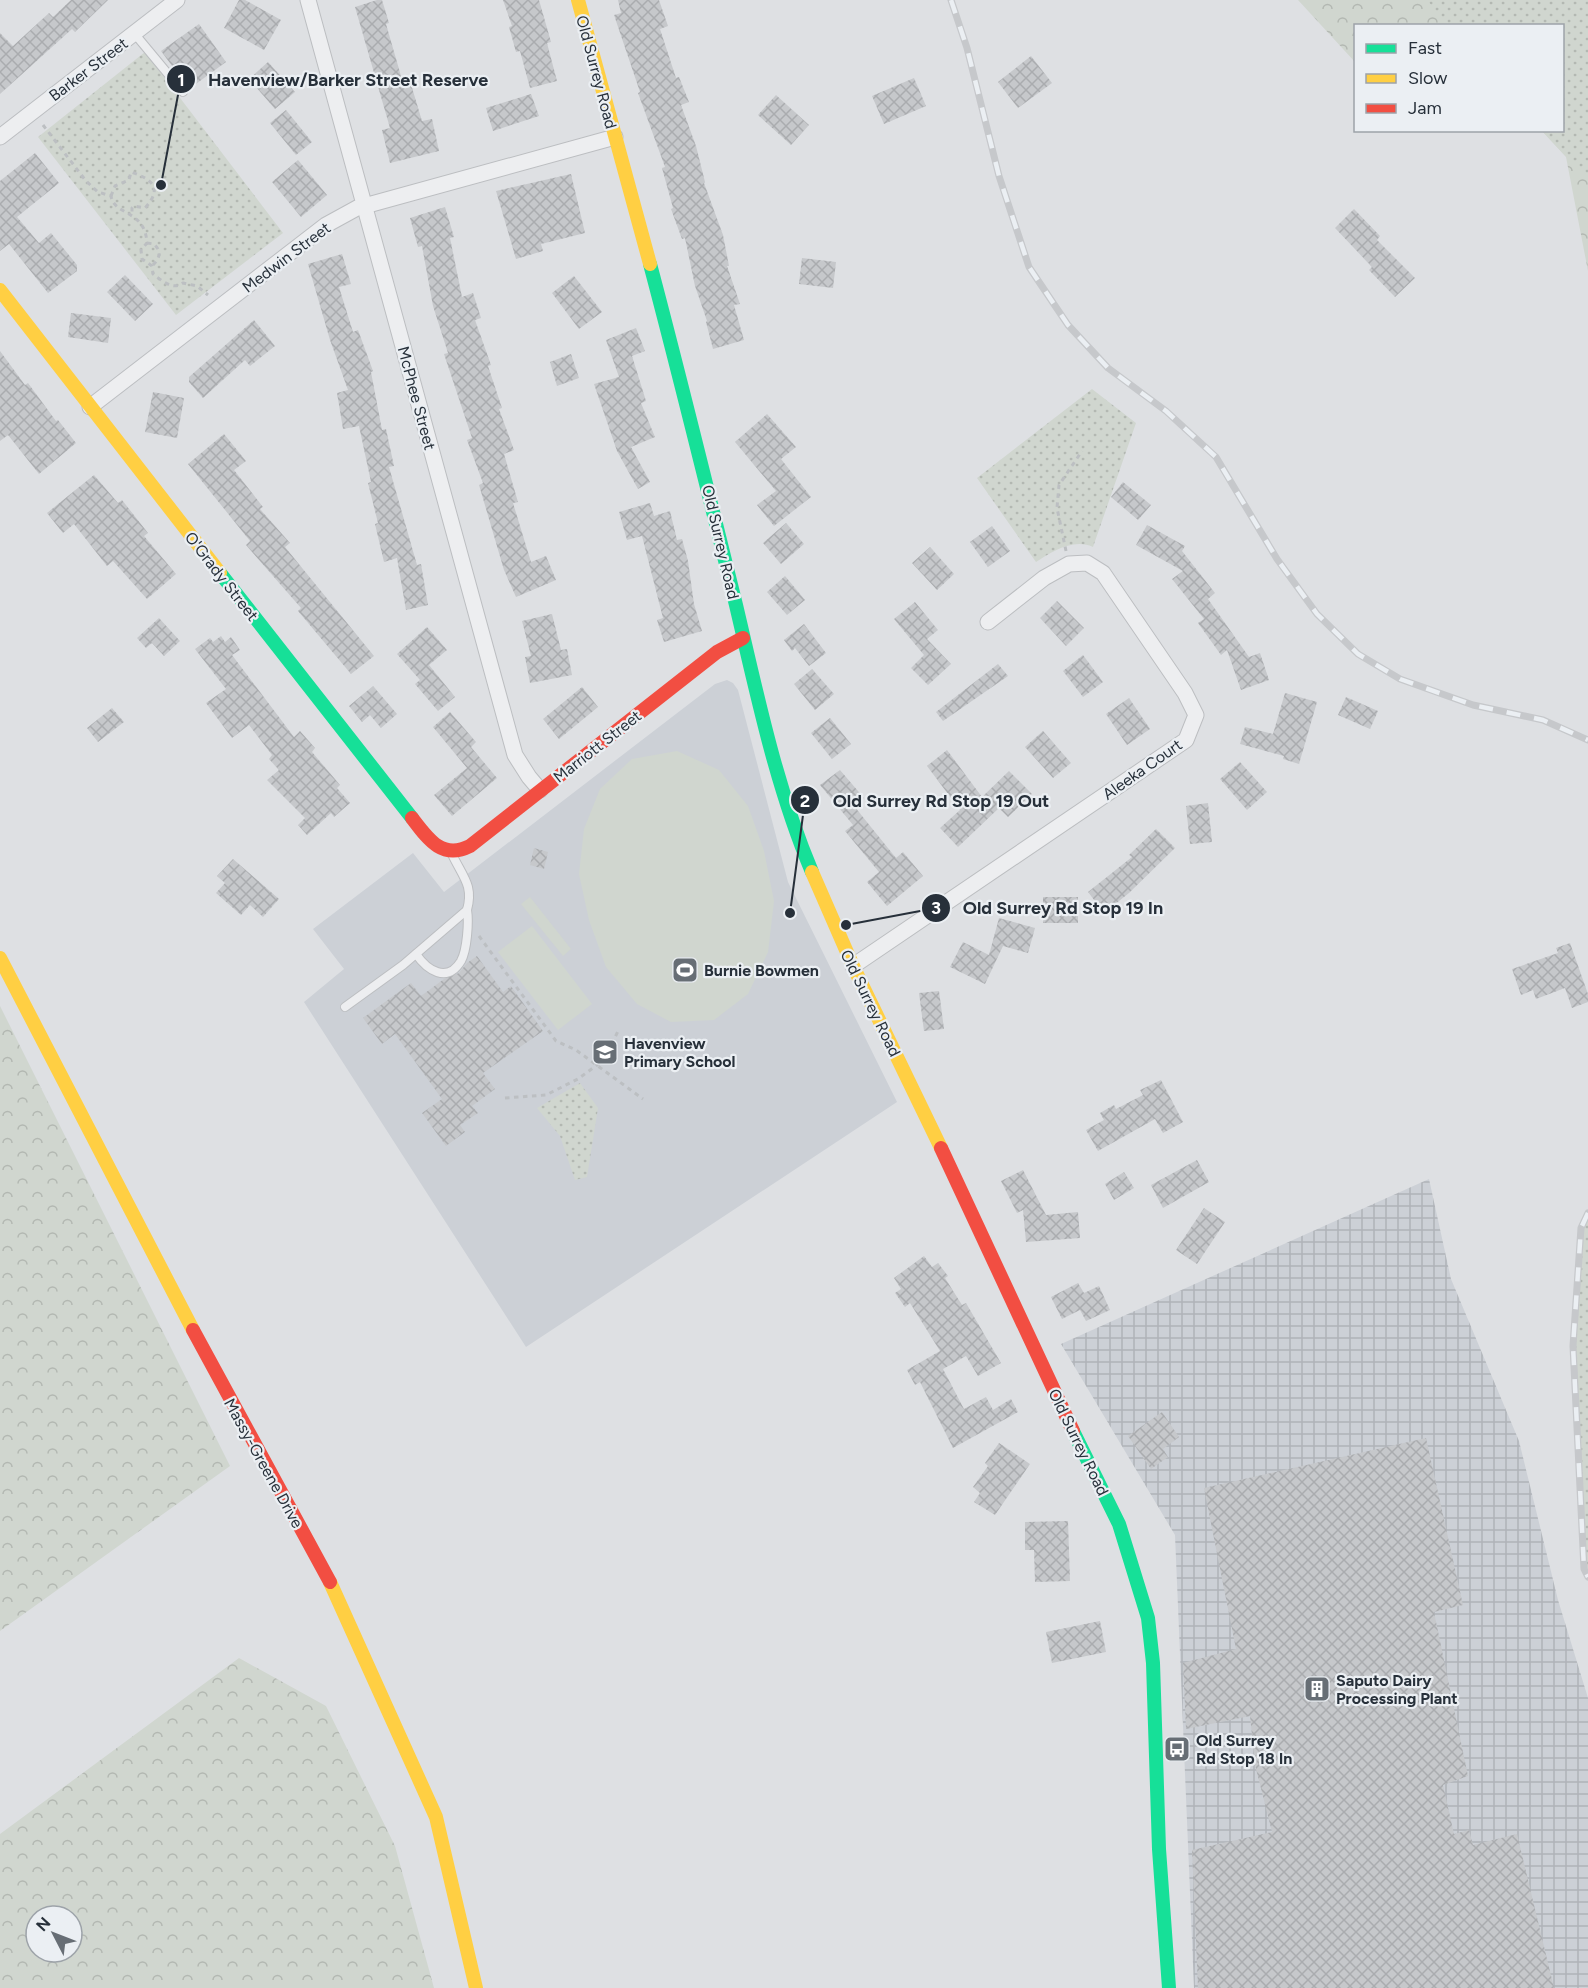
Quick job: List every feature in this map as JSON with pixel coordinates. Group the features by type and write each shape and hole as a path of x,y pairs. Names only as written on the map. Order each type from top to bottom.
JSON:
{"street":[{"name":"Barker Street","path":"0,137 177,0"},
{"name":"McPhee Street","path":"309,0 515,755 540,790"},
{"name":"Old Surrey Road","path":"578,0 688,405 743,638 784,793 809,864 853,966 1119,1524 1138,1582 1148,1618 1153,1663 1159,1849 1169,1988"},
{"name":"Medwin Street","path":"90,407 326,225 364,205 615,137"},
{"name":"O'Grady Street","path":"0,290 419,828 439,848 452,853"},
{"name":"Aleeka Court","path":"853,966 1186,740 1196,715 1185,693 1103,573 1087,562 1070,564"},
{"path":"988,622 1044,578 1070,564"},
{"name":"Marriott Street","path":"452,853 470,846 717,652 743,638"},
{"name":"Massy-Greene Drive","path":"0,958 222,1386 337,1594 436,1817 476,1988"}],"lane":[{"path":"134,33 183,92"},
{"path":"416,954 432,971 442,973 453,970 462,960 469,922 467,910 471,897 469,886 452,853"},
{"path":"345,1007 416,954 467,910"}],"path":[{"path":"33,111 86,181 98,192 111,196"},
{"path":"132,214 134,206 145,208 155,194 155,187 149,179 131,172 129,180 115,186 111,196 112,201 121,210 132,214 146,232 147,243 141,250 142,259 152,266 153,274 166,283 174,286 180,286 183,283 197,286 220,308"},
{"path":"147,243 159,248 158,261 152,266"},
{"path":"1070,564 1062,538 1058,508 1059,485 1082,451"},
{"path":"469,922 556,1041 576,1050 643,1100"},
{"path":"505,1098 546,1095 578,1079 597,1065 609,1050 619,1029"}],"shaded area":[{"name":"Havenview Primary School","path":"727,680 733,683 738,690 788,882 897,1102 526,1347 304,1002 344,969 313,929 413,853 444,892 715,684"},
{"path":"1429,1179 1451,1279 1519,1441 1558,1600 1588,1698 1588,1988 1194,1988 1175,1535 1061,1344"}],"green space":[{"path":"1298,0 1588,0 1588,271 1566,157 1543,132 1564,132 1564,24 1354,24 1354,61"},
{"path":"1427,0 1588,0 1588,180 1543,132 1564,132 1564,24 1447,24"},
{"path":"145,52 283,233 176,315 38,137"},
{"path":"1092,389 1136,423 1093,547 1070,545 1036,562 977,478"},
{"path":"677,751 719,770 748,806 764,851 774,901 768,952 748,994 714,1020 671,1022 637,1004 606,967 589,920 579,874 584,829 600,789 632,759"},
{"path":"530,897 571,949 563,956 521,904"},
{"path":"532,926 592,1004 558,1030 498,952"},
{"path":"0,1006 230,1466 0,1631"},
{"path":"580,1083 598,1108 587,1177 575,1180 560,1136 537,1108"},
{"path":"1588,1214 1588,1577 1584,1569 1573,1346 1581,1228"},
{"path":"239,1658 326,1706 395,1846 434,1988 0,1988 0,1834"}],"building":[{"path":"71,0 108,0 75,32 72,29 0,94 0,33 13,46 49,13 53,17"},
{"path":"239,0 245,0 281,20 264,50 224,28"},
{"path":"382,0 389,23 386,24 403,83 410,81 422,121 432,119 439,151 390,163 382,130 390,128 355,7"},
{"path":"503,0 539,0 551,42 547,43 557,81 530,88 520,51 516,52 509,27 512,26"},
{"path":"618,0 659,0 668,26 660,29 676,78 679,77 689,102 681,105 696,146 704,183 723,235 729,266 727,266 740,304 734,305 744,340 713,349 707,321 695,286 685,238 682,239 671,209 673,208 662,168 665,167 638,93 640,92 614,15 621,13"},
{"path":"199,24 226,62 189,89 161,51"},
{"path":"1031,56 1052,83 1018,108 998,82"},
{"path":"268,62 295,92 275,109 249,79"},
{"path":"914,78 926,106 884,124 872,96"},
{"path":"531,94 539,116 493,131 486,108"},
{"path":"776,95 809,125 791,145 758,115"},
{"path":"286,110 312,142 296,155 270,123"},
{"path":"35,153 59,183 17,217 39,243 51,233 77,265 77,271 48,293 9,244 0,251 0,181"},
{"path":"298,160 327,195 301,217 272,182"},
{"path":"571,174 585,233 541,244 543,251 516,259 496,191"},
{"path":"445,207 454,237 450,238 462,297 473,293 481,318 475,320 491,365 488,366 502,408 499,409 514,450 504,454 518,502 513,503 531,562 546,556 556,580 516,597 504,570 479,485 483,483 467,440 472,438 444,354 448,353 433,306 422,246 418,247 410,218"},
{"path":"1354,209 1380,236 1377,240 1415,278 1395,297 1369,270 1372,267 1335,228"},
{"path":"342,254 351,284 339,287 353,332 358,330 373,371 371,372 382,430 386,429 394,466 389,467 417,565 421,564 428,605 406,610 397,558 384,562 375,524 378,523 368,483 371,482 359,426 343,429 337,393 348,390 330,340 308,264"},
{"path":"802,258 836,262 833,288 799,284"},
{"path":"125,275 153,304 135,321 107,292"},
{"path":"574,276 602,312 579,329 552,293"},
{"path":"71,313 111,318 108,343 68,337"},
{"path":"254,320 275,346 250,366 245,360 203,398 189,382 189,377"},
{"path":"636,328 645,351 632,356 646,401 641,403 655,437 631,447 650,482 638,489 617,451 594,384 619,377 606,340"},
{"path":"0,351 25,385 28,383 56,421 58,420 76,443 39,474 8,435 0,441"},
{"path":"571,354 579,378 557,386 550,362"},
{"path":"153,392 184,398 177,438 145,432"},
{"path":"767,414 796,447 781,459 811,497 774,526 757,505 776,491 735,442"},
{"path":"224,434 246,461 234,470 263,507 260,509 290,543 285,547 374,656 351,674 298,611 301,608 246,545 250,541 188,464"},
{"path":"94,475 118,503 122,500 148,533 144,536 176,574 147,599 113,561 107,566 74,524 63,533 47,513"},
{"path":"1123,482 1151,505 1138,520 1111,497"},
{"path":"650,503 654,516 670,511 677,540 682,539 688,561 694,604 702,631 664,642 657,620 663,618 642,536 627,540 619,512"},
{"path":"786,523 804,544 781,564 763,543"},
{"path":"1147,525 1185,546 1182,551 1215,593 1208,599 1249,657 1260,653 1269,680 1241,690 1227,650 1221,655 1198,623 1204,619 1172,579 1183,571 1136,545"},
{"path":"992,526 1010,551 988,567 970,542"},
{"path":"930,547 954,574 937,590 912,563"},
{"path":"785,576 805,600 787,615 767,592"},
{"path":"1057,601 1084,628 1066,646 1040,618"},
{"path":"915,602 938,630 927,639 951,664 928,685 911,668 924,655 894,619"},
{"path":"552,614 561,650 567,649 572,675 530,683 525,657 531,656 522,621"},
{"path":"159,618 180,641 164,656 152,643 146,648 137,638"},
{"path":"804,624 826,653 809,666 795,648 792,651 784,640"},
{"path":"427,627 447,650 429,665 455,697 438,711 415,684 420,680 397,654"},
{"path":"221,636 225,642 231,637 240,650 232,655 294,737 300,731 315,748 312,752 340,785 337,788 350,803 334,817 331,813 307,835 298,825 305,818 267,780 279,770 269,759 272,755 249,725 232,738 206,703 226,689 195,649 210,638 213,642"},
{"path":"1083,655 1103,682 1083,697 1063,671"},
{"path":"998,664 1008,676 943,721 936,712"},
{"path":"812,669 834,694 815,710 794,684"},
{"path":"373,686 397,714 381,728 370,715 362,722 349,706"},
{"path":"582,687 598,707 559,739 543,719"},
{"path":"1285,693 1317,702 1299,764 1283,759 1284,756 1240,744 1245,727 1273,734"},
{"path":"1346,697 1378,711 1370,729 1338,715"},
{"path":"1129,698 1150,729 1127,745 1106,714"},
{"path":"112,708 124,722 98,742 87,728"},
{"path":"450,712 476,742 471,747 497,778 452,816 434,795 467,768 433,727"},
{"path":"830,718 851,744 832,759 811,733"},
{"path":"1043,731 1071,763 1053,778 1025,747"},
{"path":"947,750 982,797 1009,771 1032,794 1008,817 999,808 958,847 940,828 960,810 927,766"},
{"path":"1240,762 1267,792 1247,810 1220,779"},
{"path":"840,770 864,798 854,806 896,858 903,852 923,876 887,906 867,882 879,872 845,831 853,825 820,785"},
{"path":"1208,803 1212,842 1190,844 1186,806"},
{"path":"1156,829 1175,848 1129,893 1104,913 1088,892 1132,857 1129,855"},
{"path":"534,848 548,852 544,869 530,865"},
{"path":"233,859 279,899 263,917 250,905 241,915 216,893 225,883 217,876"},
{"path":"1043,897 1078,897 1078,923 1043,923"},
{"path":"999,918 1035,928 1028,953 1003,946 985,984 950,967 963,942 989,955"},
{"path":"1570,943 1588,994 1588,1002 1572,1008 1565,988 1536,999 1533,990 1521,995 1512,969 1558,953 1556,948"},
{"path":"477,956 503,992 511,986 543,1031 483,1073 495,1089 472,1106 478,1113 460,1125 465,1132 446,1146 422,1113 442,1099 395,1034 382,1044 363,1018 411,983 421,996 444,979 459,973"},
{"path":"939,991 944,1029 924,1031 919,993"},
{"path":"1161,1080 1183,1122 1163,1133 1155,1119 1098,1151 1086,1130 1104,1120 1100,1113 1114,1105 1116,1109 1143,1095 1140,1090"},
{"path":"1197,1160 1209,1182 1163,1208 1151,1185"},
{"path":"1023,1170 1046,1215 1078,1212 1080,1238 1026,1242 1023,1210 1017,1213 1001,1181"},
{"path":"1124,1172 1134,1188 1114,1200 1105,1184"},
{"path":"1204,1208 1225,1222 1197,1264 1176,1250"},
{"path":"924,1256 932,1267 938,1263 948,1276 945,1278 962,1305 966,1303 1001,1363 978,1376 966,1356 943,1369 964,1409 986,1397 993,1410 1011,1399 1018,1412 953,1448 920,1382 915,1385 907,1370 940,1351 910,1303 905,1307 895,1293 901,1289 894,1278"},
{"path":"1078,1283 1084,1293 1099,1286 1110,1310 1086,1321 1080,1310 1062,1319 1051,1297"},
{"path":"1162,1412 1179,1437 1163,1449 1168,1457 1151,1469 1128,1436"},
{"name":"Saputo Dairy Processing Plant","path":"1426,1438 1463,1605 1434,1612 1468,1776 1443,1785 1454,1834 1469,1830 1473,1845 1517,1834 1554,1988 1198,1988 1192,1850 1272,1832 1255,1765 1250,1716 1186,1729 1183,1663 1236,1649 1204,1488"},
{"path":"999,1443 1030,1464 995,1515 974,1502 980,1493 973,1487 988,1466 985,1463"},
{"path":"1068,1521 1070,1581 1035,1582 1034,1550 1025,1550 1025,1522"},
{"path":"1100,1621 1106,1652 1052,1663 1046,1632"}],"railway":[{"path":"951,0 967,48 999,176 1029,267 1068,325 1108,368 1166,411 1216,457 1277,559 1317,614 1358,654 1400,679 1473,705 1543,720 1588,740"},
{"path":"1588,1213 1581,1228 1573,1346 1584,1569 1588,1577"}],"traffic: fast":[{"path":"650,264 768,740 788,807 812,872"},
{"path":"220,573 412,818"},
{"path":"1073,1431 1119,1524 1148,1618 1153,1663 1159,1849 1169,1988"}],"traffic: slow":[{"path":"578,0 650,264"},
{"path":"0,290 220,573"},
{"path":"812,872 853,966 941,1148"},
{"path":"0,958 193,1330"},
{"path":"330,1582 436,1817 476,1988"}],"traffic: jam":[{"path":"412,818 430,840 444,849 460,850 470,846 717,652 743,638"},
{"path":"941,1148 1073,1431"},
{"path":"193,1330 330,1582"}],"place":[{"name":"Havenview/Barker Street Reserve","path":"161,185"},
{"name":"Old Surrey Rd Stop 19 Out","path":"790,913"},
{"name":"Old Surrey Rd Stop 19 In","path":"846,925"},
{"name":"Burnie Bowmen","path":"685,970"},
{"name":"Havenview Primary School","path":"605,1052"},
{"name":"Saputo Dairy Processing Plant","path":"1317,1689"},
{"name":"Old Surrey Rd Stop 18 In","path":"1177,1749"}]}
